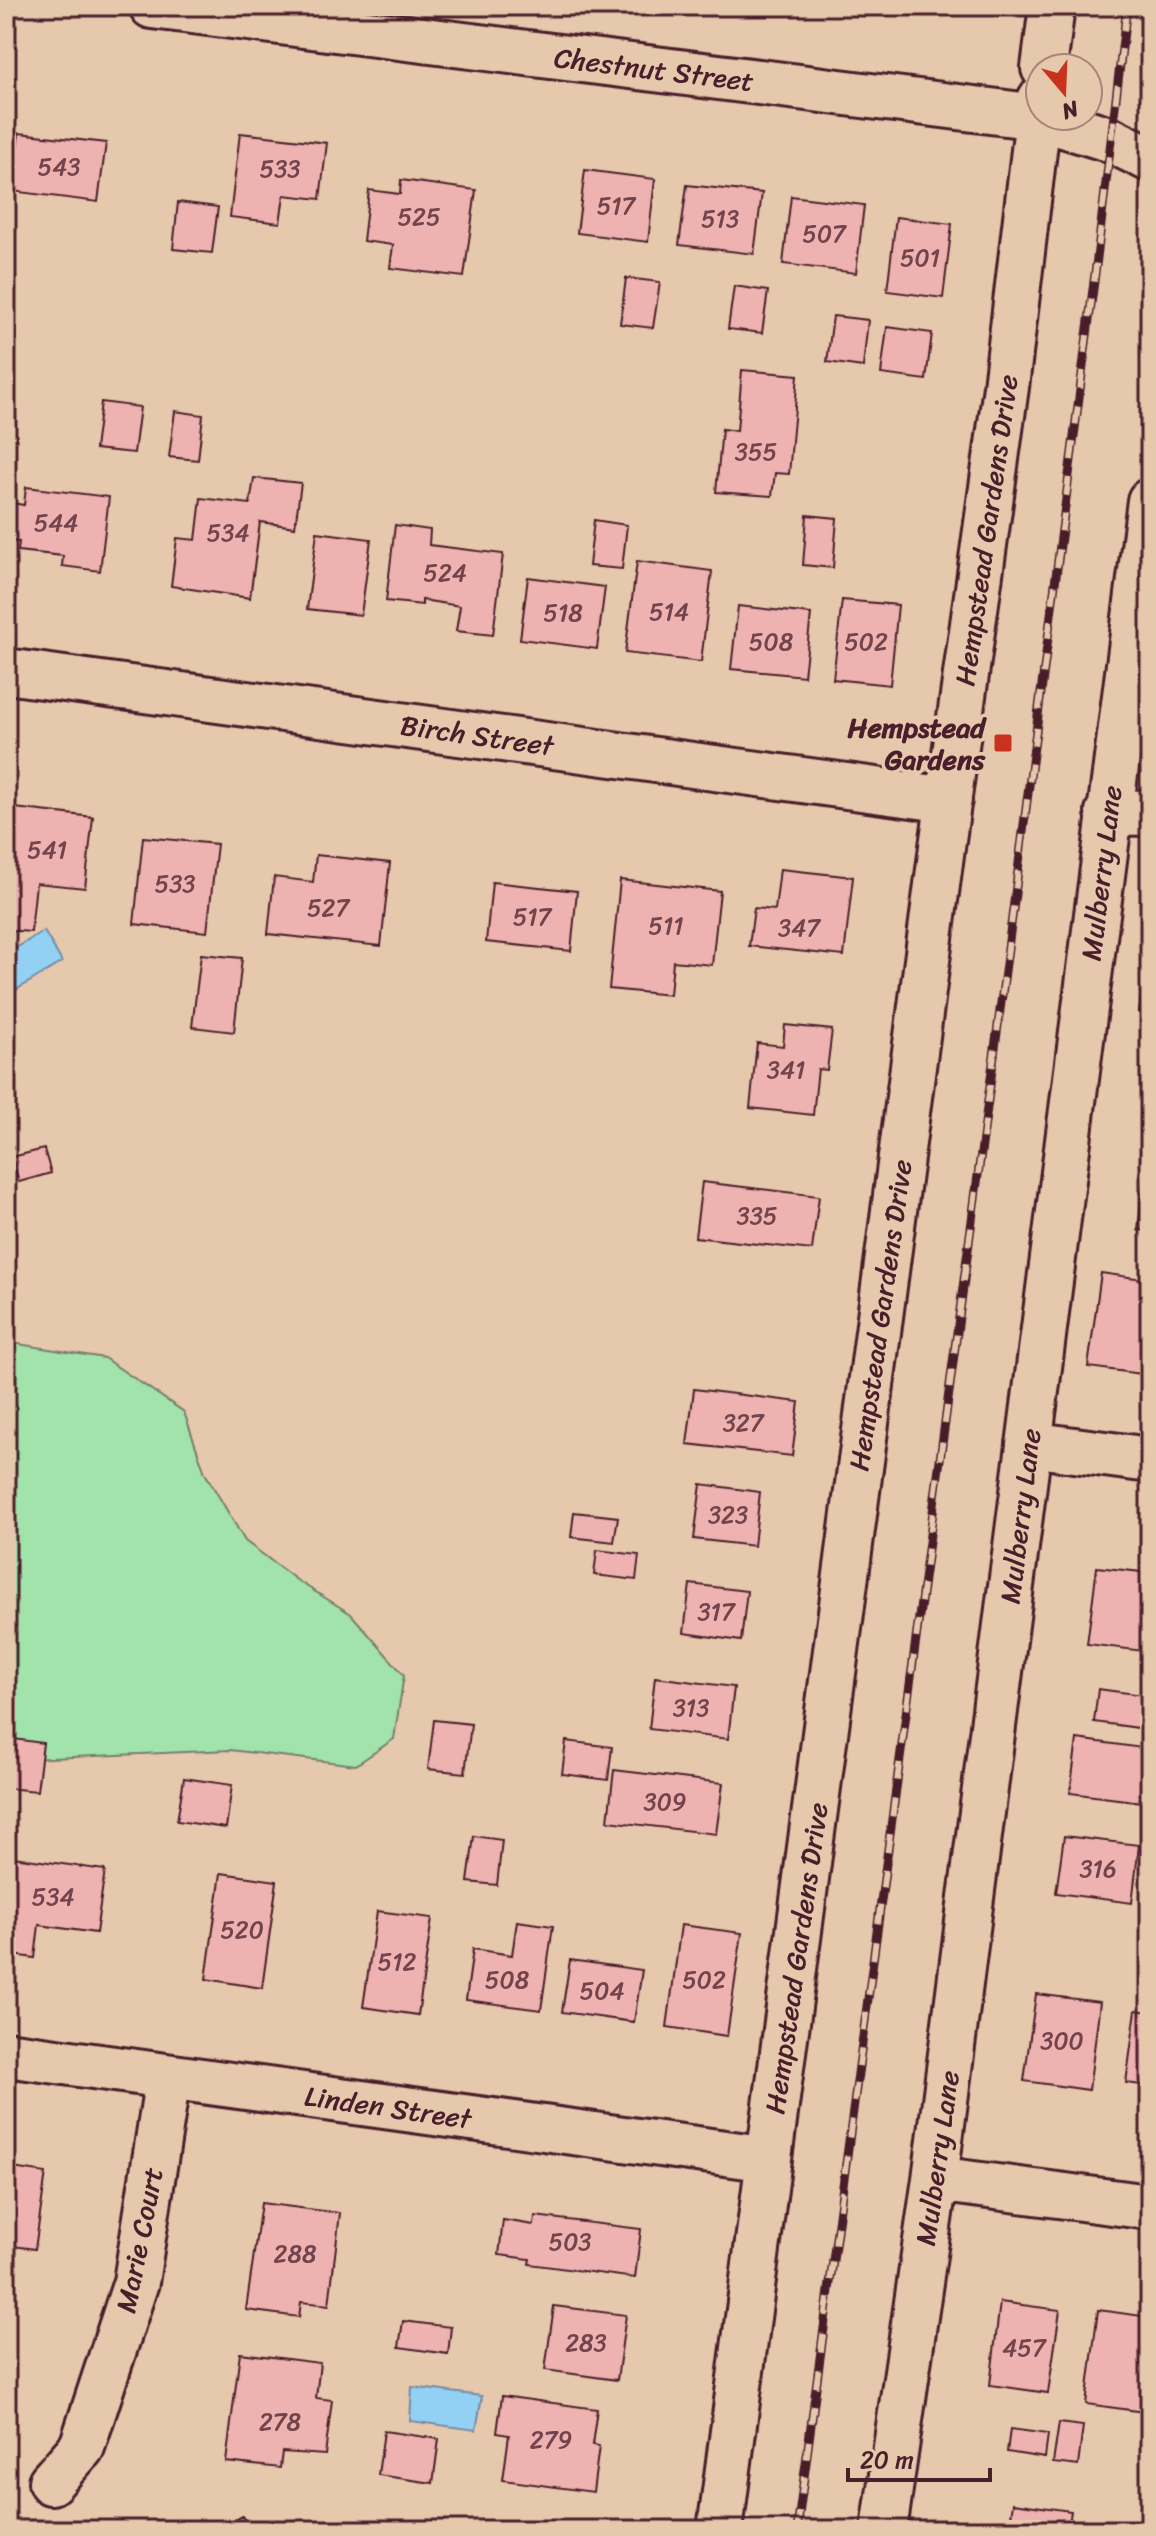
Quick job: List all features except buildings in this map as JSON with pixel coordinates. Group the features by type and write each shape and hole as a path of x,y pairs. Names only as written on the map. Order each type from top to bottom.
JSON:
{"street":[{"name":"Chestnut Street","path":"152,6 1024,107"},
{"path":"1046,52 1052,6"},
{"name":"Hempstead Gardens Drive","path":"720,2530 1006,387 1036,132"},
{"name":"Chestnut Street","path":"1093,132 1150,159"},
{"name":"Mulberry Lane","path":"884,2530 935,2179 1029,1444 1129,813 1150,501"},
{"name":"Birch Street","path":"6,671 949,800"},
{"path":"1029,1444 1150,1460"},
{"name":"Linden Street","path":"6,2054 769,2159"},
{"name":"Marie Court","path":"51,2482 82,2447 136,2282 168,2077"},
{"path":"935,2179 1150,2207"}],"green space":[{"path":"6,1342 104,1358 184,1412 205,1473 245,1541 298,1581 351,1614 404,1675 394,1739 356,1765 230,1750 6,1760"}],"water":[{"path":"44,931 62,962 6,996 6,954"},
{"path":"412,2387 482,2396 476,2430 410,2421"}],"railway":[{"path":"797,2530 999,1018 1127,6"}],"place":[{"name":"Hempstead Gardens","path":"1003,743"}]}
